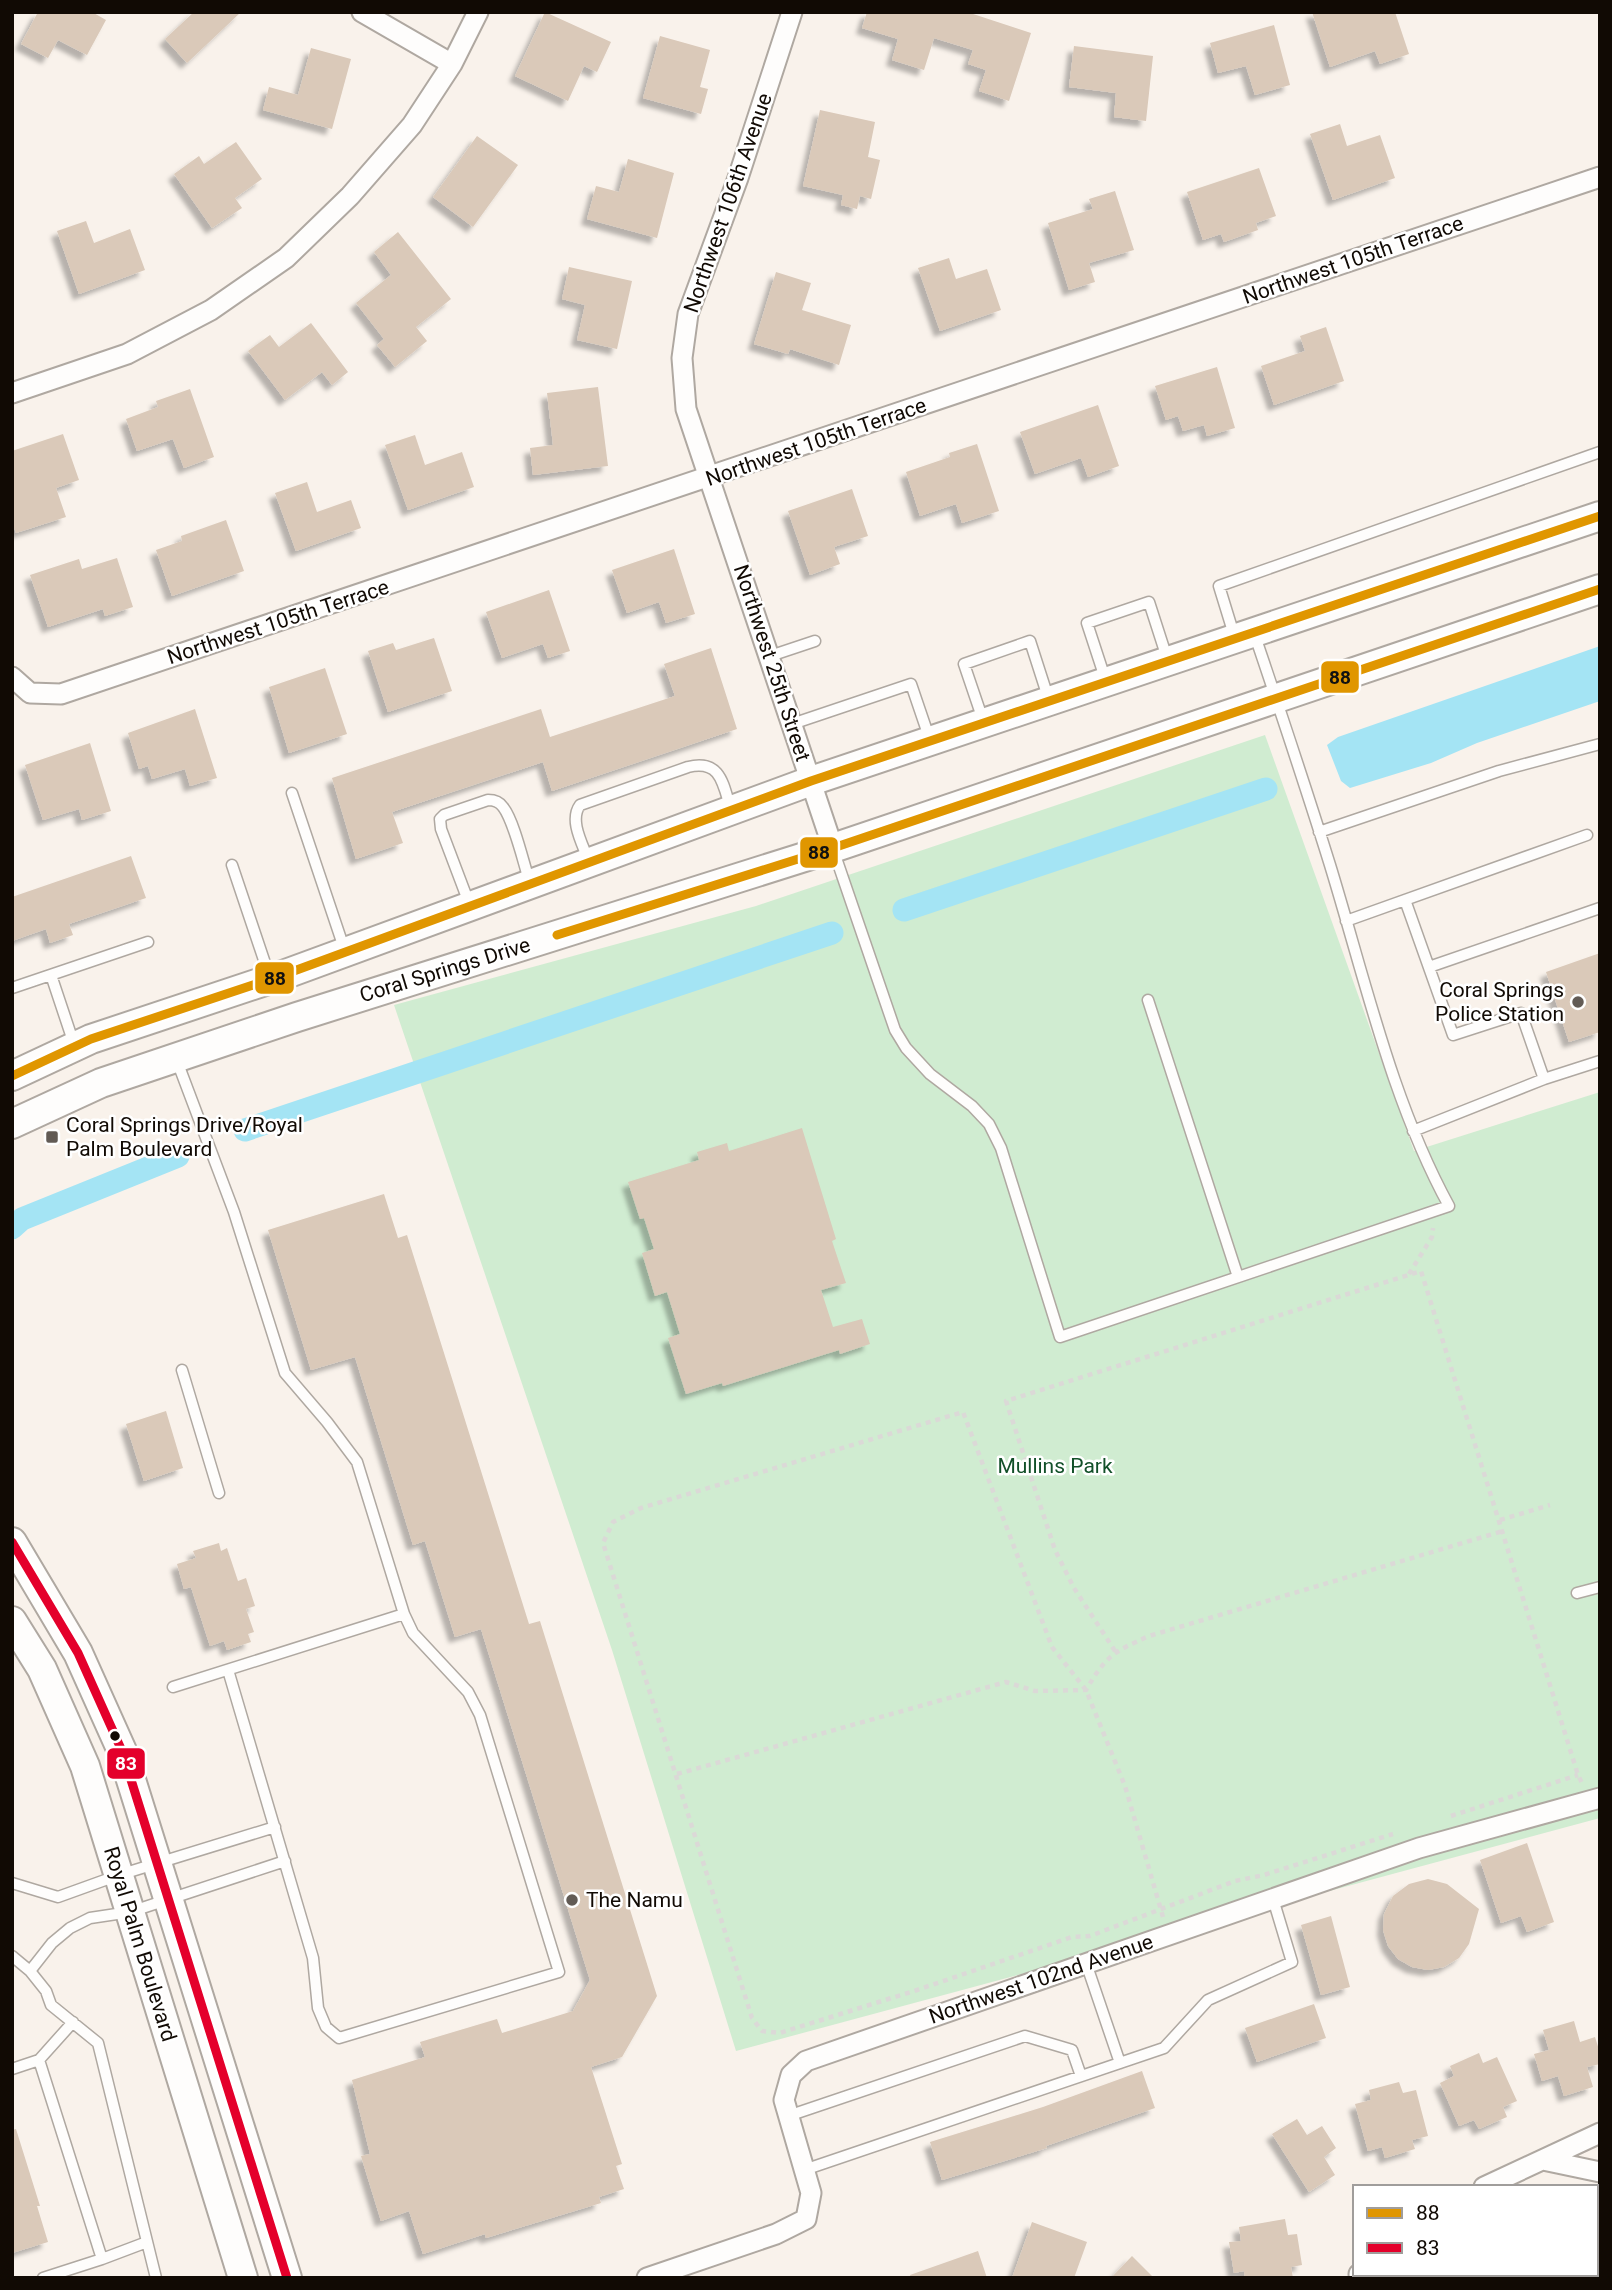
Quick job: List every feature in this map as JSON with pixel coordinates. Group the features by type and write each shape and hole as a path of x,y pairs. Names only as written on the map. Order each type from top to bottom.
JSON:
{"main road":[{"path":"12,1076 75,1046 271,979 811,781 1600,516"},
{"name":"Coral Springs Drive","path":"12,1124 101,1083 297,1017 833,848 1600,589"},
{"name":"Royal Palm Boulevard","path":"12,1542 78,1653 122,1751 287,2278"},
{"name":"Royal Palm Boulevard","path":"12,1621 42,1669 85,1766 243,2278"}],"street":[{"path":"362,12 452,64"},
{"path":"12,393 127,354 211,310 286,258 350,196 412,125 452,64 478,12"},
{"name":"Northwest 106th Avenue","path":"710,478 686,409 682,358 688,314 738,178 792,12"},
{"name":"Northwest 105th Terrace","path":"12,677 30,693 61,694 1600,177"},
{"name":"Northwest 25th Street","path":"710,478 833,848"},
{"name":"Northwest 102nd Avenue","path":"648,2278 776,2235 806,2219 811,2193 783,2100 791,2075 806,2061 1419,1848 1596,1795"},
{"path":"1488,2185 1600,2133"},
{"path":"1543,2160 1600,2172"}],"lane":[{"path":"833,848 895,1030 906,1048 930,1074 972,1106 989,1124 1001,1148 1060,1337 1449,1206 1430,1172 1413,1131 1276,699 1219,586 1600,452"},
{"path":"1106,682 1087,623 1149,602 1168,661"},
{"path":"770,656 815,641"},
{"path":"984,723 964,664 1030,641 1049,701"},
{"path":"792,724 911,684 930,741"},
{"path":"1320,832 1499,771 1600,744"},
{"path":"589,863 575,816 580,806 701,764 708,765 716,772 732,810"},
{"path":"292,793 345,952"},
{"path":"470,906 441,829 440,819 444,815 488,800 495,800 502,805 530,884"},
{"path":"1346,921 1587,835"},
{"path":"232,865 271,979"},
{"path":"1405,900 1453,1035 1521,1013 1544,1079"},
{"path":"1429,967 1600,908"},
{"path":"12,988 148,942"},
{"path":"51,975 75,1046"},
{"path":"1147,1000 1238,1277"},
{"path":"176,1058 234,1212 285,1373 357,1462 404,1614 413,1633 468,1692 480,1715 559,1972 339,2038 326,2027 318,2008 313,1958 228,1670"},
{"path":"1413,1131 1544,1079 1600,1061"},
{"path":"182,1370 219,1493"},
{"path":"1577,1593 1600,1587"},
{"path":"173,1687 404,1614"},
{"path":"12,1883 58,1896 275,1827"},
{"path":"30,1970 52,1943 70,1928 90,1918 130,1912 285,1861"},
{"path":"804,2171 1164,2048 1208,2000 1292,1962 1273,1899"},
{"path":"12,1956 30,1970 46,1991 51,2005 98,2043 156,2278"},
{"path":"1086,1963 1120,2063"},
{"path":"12,2068 39,2060 73,2022"},
{"path":"788,2116 1026,2036 1072,2050 1081,2076"},
{"path":"39,2060 102,2259"},
{"path":"43,2278 146,2242"}],"path":[{"path":"1409,1274 1433,1237 1433,1227"},
{"path":"1115,1651 1074,1588 1055,1550 1006,1401 1421,1270 1578,1775 1584,1787 1596,1795"},
{"path":"1167,1935 1161,1910 1125,1786 1086,1690 1052,1647 963,1412 641,1508 613,1522 603,1543 751,2018 762,2031 780,2033 1072,1937 1090,1936 1161,1910 1235,1881 1264,1875 1378,1837 1405,1831"},
{"path":"1500,1520 1549,1505"},
{"path":"1086,1690 1097,1671 1115,1651 1149,1636 1503,1531"},
{"path":"677,1774 1006,1682 1035,1691 1086,1690"},
{"path":"1440,1819 1578,1775"}],"green space":[{"name":"Mullins Park","path":"1265,735 1414,1151 1600,1092 1600,1818 736,2051 612,1650 394,1005 756,906"}],"water":[{"path":"1600,646 1600,701 1477,743 1431,763 1350,788 1341,781 1327,745 1338,737"}],"building":[{"path":"38,12 92,12 106,20 87,55 58,40 48,58 21,44"},
{"path":"194,12 241,12 187,63 165,39"},
{"path":"545,12 611,42 597,72 584,66 568,101 515,76"},
{"path":"867,12 967,12 1031,33 1009,101 979,91 986,70 968,64 973,50 934,38 924,70 892,60 898,39 862,28"},
{"path":"1312,12 1395,12 1409,54 1380,64 1375,51 1330,67"},
{"path":"1274,25 1290,85 1255,95 1246,66 1218,73 1210,43"},
{"path":"660,36 710,50 700,87 708,89 701,114 643,98"},
{"path":"1074,46 1153,56 1146,121 1114,117 1116,93 1069,87"},
{"path":"311,48 351,59 332,129 263,110 269,87 298,95"},
{"path":"820,110 875,122 868,157 880,160 871,199 860,196 857,209 841,205 843,195 803,186"},
{"path":"1340,124 1347,146 1380,135 1395,178 1333,200 1310,134"},
{"path":"477,136 518,165 473,227 433,197"},
{"path":"236,142 262,179 235,198 242,208 212,228 174,174 199,156 204,164"},
{"path":"628,159 674,173 657,238 587,219 596,186 619,192"},
{"path":"1259,168 1276,216 1256,223 1258,230 1224,242 1221,234 1203,240 1187,192"},
{"path":"1115,191 1134,250 1089,263 1095,282 1069,290 1048,223 1093,209 1089,199"},
{"path":"86,221 94,243 130,229 145,270 79,294 57,231"},
{"path":"398,232 451,299 416,327 427,341 395,367 377,345 384,339 356,303 391,275 374,252"},
{"path":"949,258 956,279 987,269 1001,310 940,331 918,268"},
{"path":"569,267 632,281 617,349 577,340 585,305 562,299"},
{"path":"776,272 811,283 802,310 851,325 839,365 790,349 788,354 754,344"},
{"path":"311,323 348,372 332,385 322,372 285,400 248,351 270,335 279,347"},
{"path":"1326,327 1344,381 1274,405 1261,366 1305,351 1300,336"},
{"path":"1217,367 1235,428 1207,436 1204,425 1183,431 1178,416 1166,420 1155,386"},
{"path":"598,387 608,466 533,475 530,448 553,445 547,393"},
{"path":"190,389 214,457 184,468 173,439 137,451 126,419 158,407 156,401"},
{"path":"1098,405 1119,466 1088,477 1081,458 1035,474 1020,432"},
{"path":"63,434 79,480 56,488 66,517 16,533 12,522 12,451"},
{"path":"415,435 425,465 462,452 474,487 408,510 385,445"},
{"path":"977,444 999,511 962,523 956,504 920,516 906,472 950,457 949,453"},
{"path":"307,482 317,512 351,500 361,528 296,551 275,493"},
{"path":"852,489 868,536 834,547 840,564 810,575 788,511"},
{"path":"226,520 244,571 172,596 156,550 182,541 181,536"},
{"path":"674,549 695,614 666,623 659,602 627,613 612,570"},
{"path":"117,558 133,607 105,616 103,609 48,627 30,575 79,559 82,569"},
{"path":"549,590 570,651 548,658 543,644 502,658 486,612"},
{"path":"434,638 452,691 388,712 368,651 393,643 396,650"},
{"path":"711,648 737,729 552,791 543,762 392,812 403,843 356,859 332,778 541,709 550,737 675,696 664,664"},
{"path":"325,668 347,734 289,753 269,687"},
{"path":"195,709 217,778 190,786 185,769 152,779 148,766 139,769 128,733"},
{"path":"90,743 111,811 82,820 79,809 43,820 25,765"},
{"path":"131,856 146,898 69,924 73,935 50,943 46,929 12,941 12,897"},
{"name":"Coral Springs Police Station","path":"1600,953 1600,1032 1569,1042 1546,972"},
{"path":"802,1128 836,1239 832,1241 846,1283 821,1290 833,1327 862,1319 870,1344 840,1354 839,1350 723,1386 722,1383 686,1394 668,1338 680,1334 667,1292 655,1296 642,1253 654,1249 644,1218 640,1219 628,1182 699,1160 697,1152 727,1143 729,1151"},
{"path":"384,1194 398,1238 407,1235 529,1624 540,1621 657,1996 622,2057 591,2067 622,2164 616,2166 624,2189 599,2197 601,2203 486,2238 485,2234 423,2254 409,2211 381,2221 361,2156 370,2154 352,2080 425,2057 420,2042 497,2019 502,2033 573,2011 590,1980 481,1629 455,1637 425,1541 413,1545 355,1357 311,1370 268,1230"},
{"path":"166,1411 183,1468 144,1481 126,1424"},
{"path":"219,1543 221,1551 227,1548 238,1581 246,1578 255,1606 246,1609 254,1632 248,1634 251,1642 227,1650 224,1641 210,1646 191,1587 184,1589 177,1564 196,1558 193,1551"},
{"path":"1527,1843 1554,1922 1527,1932 1521,1916 1501,1923 1480,1860"},
{"path":"1428,1879 1447,1884 1479,1909 1469,1944 1459,1958 1444,1967 1428,1970 1412,1967 1398,1959 1388,1946 1383,1930 1384,1914 1393,1896 1409,1884"},
{"path":"1331,1916 1350,1987 1321,1995 1301,1925"},
{"path":"1314,2004 1326,2038 1257,2062 1245,2028"},
{"path":"1574,2021 1580,2042 1595,2037 1600,2064 1587,2067 1593,2087 1564,2096 1558,2076 1542,2081 1534,2054 1549,2050 1543,2030"},
{"path":"1479,2053 1483,2063 1497,2057 1517,2101 1503,2107 1507,2117 1479,2129 1474,2120 1459,2126 1440,2083 1454,2076 1450,2066"},
{"path":"1142,2071 1155,2108 1046,2146 1047,2148 942,2180 930,2142 1043,2107"},
{"path":"1399,2082 1403,2093 1416,2090 1428,2136 1412,2140 1415,2149 1385,2158 1382,2147 1368,2151 1355,2104 1371,2100 1369,2090"},
{"path":"1297,2119 1307,2135 1322,2126 1336,2148 1324,2157 1335,2175 1309,2192 1272,2134"},
{"path":"16,2129 40,2206 37,2206 48,2242 12,2253 12,2130"},
{"path":"1285,2219 1288,2235 1297,2234 1302,2265 1291,2267 1293,2278 1245,2278 1244,2271 1234,2273 1229,2242 1241,2241 1239,2227"},
{"path":"1032,2222 1087,2242 1074,2278 1012,2278"},
{"path":"978,2251 987,2278 911,2278 910,2275"},
{"path":"1132,2256 1154,2278 1111,2278"}],"waterway":[{"path":"904,910 1266,789"},
{"path":"245,1130 832,933"},
{"path":"12,1228 22,1219 178,1156"}],"transit line":[{"name":"88","path":"12,1076 91,1039 283,975 811,781 1600,516"},
{"name":"88","path":"557,935 833,848 1600,589"},
{"name":"83","path":"12,1542 78,1653 122,1751 287,2278"}],"place":[{"name":"Coral Springs Police Station","path":"1578,1002"},
{"name":"Coral Springs Drive/Royal Palm Boulevard","path":"52,1137"},
{"name":"The Namu","path":"572,1900"}]}
